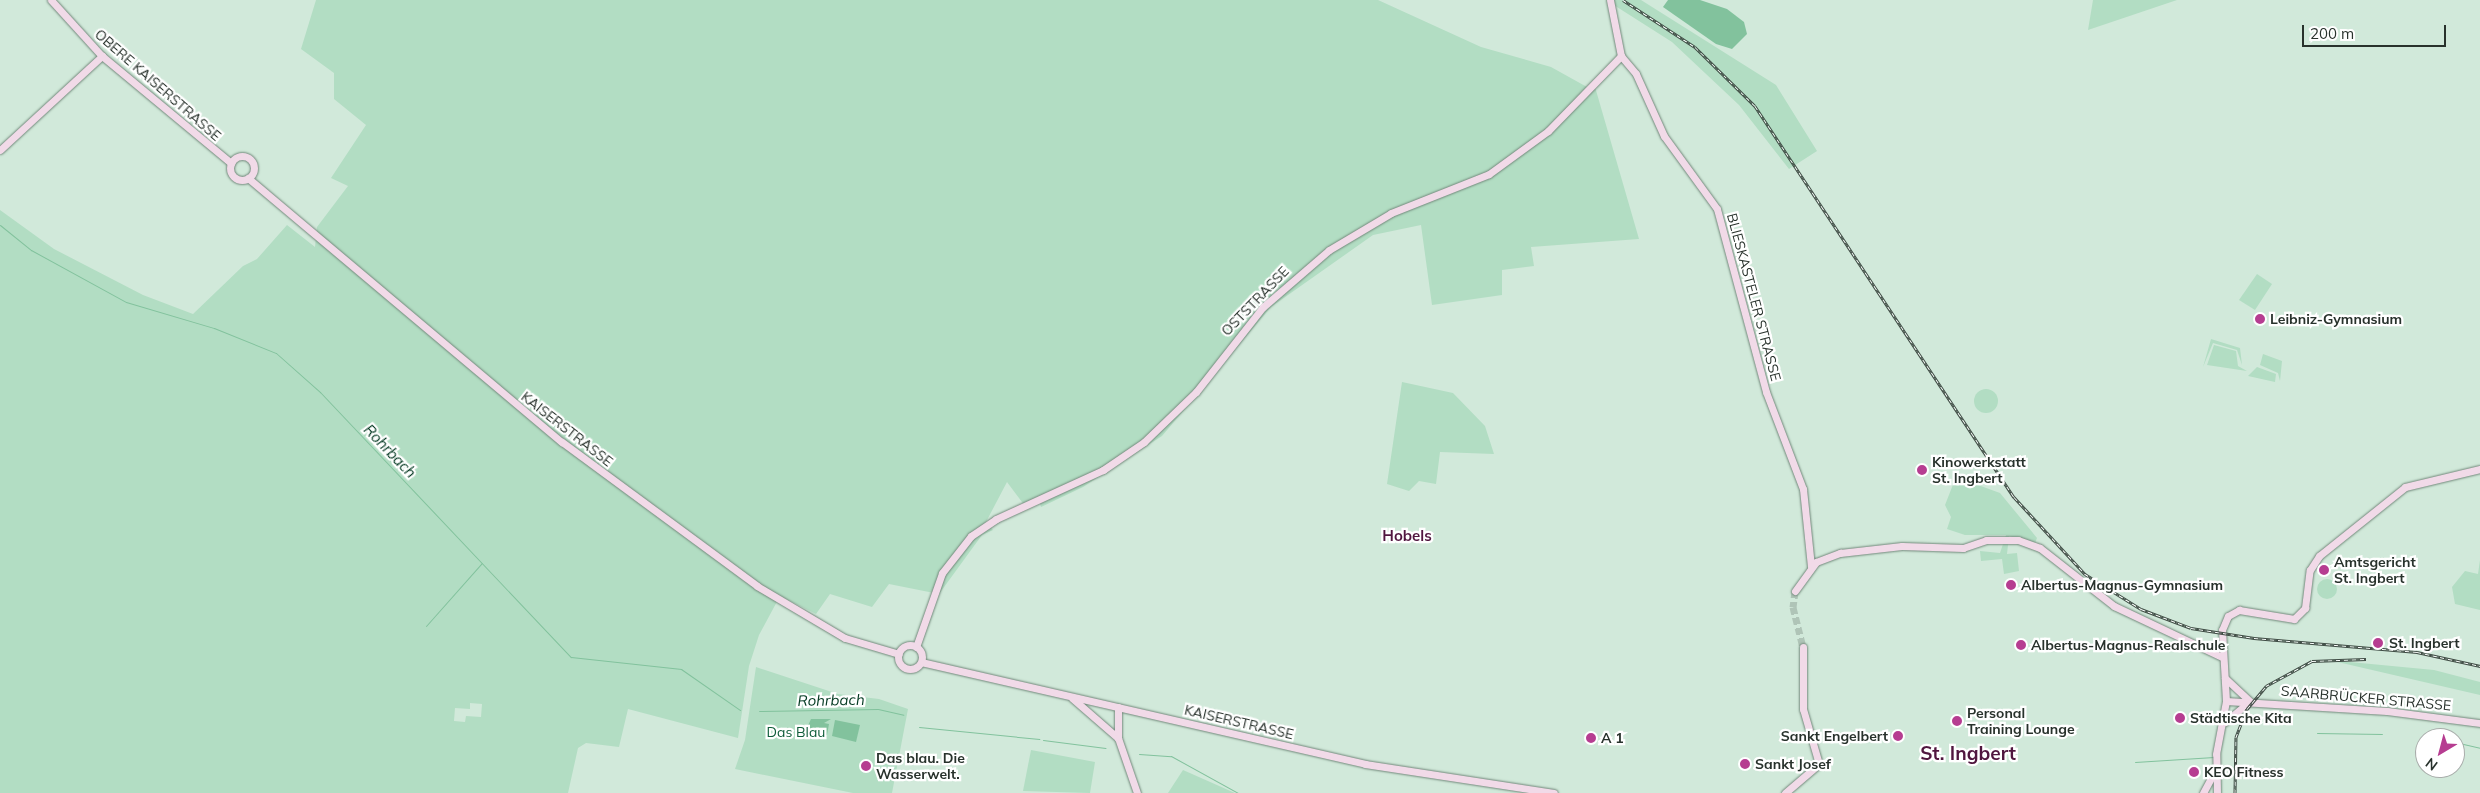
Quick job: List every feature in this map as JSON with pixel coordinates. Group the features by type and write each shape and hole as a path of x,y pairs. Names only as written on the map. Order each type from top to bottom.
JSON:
{"main road":[{"name":"OBERE KAISERSTRASSE","path":"51,0 102,56 231,164"},
{"path":"1610,0 1621,56"},
{"path":"0,150 102,56"},
{"name":"BLIESKASTELER STRASSE","path":"1621,56 1636,74 1664,136 1717,209 1766,392 1803,489 1811,567"},
{"name":"OSTSTRASSE","path":"916,647 942,573 972,536 1130,453 1186,404 1244,328 1299,274 1373,223 1505,164 1548,131 1621,56"},
{"path":"239,157 249,159 254,169 248,178 235,178 231,164 239,157"},
{"name":"KAISERSTRASSE","path":"248,178 562,442 757,586 845,638 899,654 907,668 920,662 1365,764 1554,793"},
{"path":"2217,793 2216,764 2226,701 2223,676 2222,630 2235,611 2284,620 2302,614 2312,564 2319,556 2405,487 2480,469"},
{"path":"1795,591 1811,567 1840,553 1902,546 1963,548 1986,540 2025,541 2049,554 2102,598 2222,658"},
{"path":"899,654 906,646 916,647 920,662"},
{"path":"1787,792 1819,764 1807,727 1803,647"},
{"path":"2223,676 2250,702"},
{"path":"1068,695 1119,741"},
{"path":"2226,701 2250,702"},
{"path":"2223,725 2250,702"},
{"name":"SAARBRÜCKER STRASSE","path":"2250,702 2480,723"},
{"path":"1118,707 1119,741 1137,793"},
{"path":"2203,793 2216,764"}],"green space":[{"path":"316,0 1378,0 1481,47 1551,67 1587,87 1593,80 1639,239 1531,247 1534,266 1502,270 1502,295 1432,305 1421,225 1373,235 1271,307 1162,436 1083,487 1041,507 1039,500 1025,506 1007,482 986,522 993,530 982,535 939,594 889,584 872,607 830,594 816,614 780,596 759,635 749,666 738,738 628,709 619,747 586,743 578,748 568,793 0,793 0,210 54,249 143,295 193,314 243,266 257,259 287,225 315,247 317,227 348,186 331,178 366,125 334,99 334,73 301,49","holes":["470,703 482,704 481,717 466,716 465,722 454,721 455,708 470,709"]},
{"path":"1606,0 1641,0 1776,85 1817,151 1789,169 1739,105 1672,42"},
{"path":"2093,0 2177,0 2088,30"},
{"path":"2257,274 2272,284 2255,310 2239,300"},
{"path":"2211,339 2240,348 2242,365 2237,350 2213,343 2203,367"},
{"path":"2214,345 2236,351 2238,366 2247,371 2207,365"},
{"path":"2263,354 2282,361 2280,381 2278,373 2260,365"},
{"path":"2257,367 2276,374 2275,382 2248,376"},
{"path":"1402,382 1453,393 1485,426 1494,454 1440,452 1436,484 1419,481 1409,491 1387,484"},
{"path":"1986,389 1991,390 1997,396 1997,406 1991,412 1986,413 1981,412 1975,406 1974,401 1975,396 1981,390"},
{"path":"1956,477 2000,493 2037,538 2035,543 2009,536 2007,554 2017,553 2019,571 2004,574 2002,559 1981,561 1980,551 2000,553 2006,535 1965,535 1947,529 1951,517 1945,505"},
{"path":"2480,560 2480,610 2455,604 2452,587 2465,571 2478,574"},
{"path":"2327,579 2334,582 2337,589 2334,596 2327,599 2320,596 2317,589 2320,582"},
{"path":"2329,660 2434,670 2480,682 2480,695"},
{"name":"Das Blau","path":"756,667 838,694 879,699 908,709 892,793 853,793 735,769 745,740"},
{"path":"1031,750 1095,762 1090,793 1023,791"},
{"path":"1183,770 1235,793 1168,793"}],"shaded area":[{"path":"1668,0 1700,0 1727,9 1744,22 1747,34 1732,49 1716,44 1663,7"},
{"path":"811,719 831,719 824,723 829,724 827,735 806,730"},
{"path":"835,720 860,725 856,742 832,736"}],"waterway":[{"name":"Rohrbach","path":"0,225 31,250 126,302 214,328 276,353 320,392 571,657 681,669 740,710"},
{"path":"426,626 482,563"},
{"name":"Rohrbach","path":"759,711 878,709 903,715"},
{"name":"Rohrbach","path":"919,727 1039,739"},
{"name":"Rohrbach","path":"2317,733 2382,734"},
{"name":"Rohrbach","path":"1043,740 1105,748"},
{"name":"Rohrbach","path":"2465,744 2480,748"},
{"name":"Rohrbach","path":"1139,754 1171,756 1238,793"},
{"name":"Rohrbach","path":"2135,762 2214,757"}],"tunnel":[{"path":"1795,591 1793,607 1803,647"}],"railway":[{"path":"1623,0 1695,47 1755,106 2014,497 2085,574 2141,609 2191,628 2254,638 2417,652 2480,666"},
{"path":"2235,793 2236,737 2247,709 2266,686 2312,661 2366,659"}],"place":[{"name":"Leibniz-Gymnasium","path":"2260,319"},
{"name":"Kinowerkstatt St. Ingbert","path":"1922,470"},
{"name":"Amtsgericht St. Ingbert","path":"2324,570"},
{"name":"Albertus-Magnus-Gymnasium","path":"2011,585"},
{"name":"St. Ingbert","path":"2378,643"},
{"name":"Albertus-Magnus-Realschule","path":"2021,645"},
{"name":"Städtische Kita","path":"2180,718"},
{"name":"Personal Training Lounge","path":"1957,721"},
{"name":"Sankt Engelbert","path":"1898,736"},
{"name":"A 1","path":"1591,738"},
{"name":"Sankt Josef","path":"1745,764"},
{"name":"Das blau. Die Wasserwelt.","path":"866,766"},
{"name":"KEO Fitness","path":"2194,772"}],"district":[{"name":"Hobels","path":"1407,536"},
{"name":"St. Ingbert","path":"1968,754"}]}
